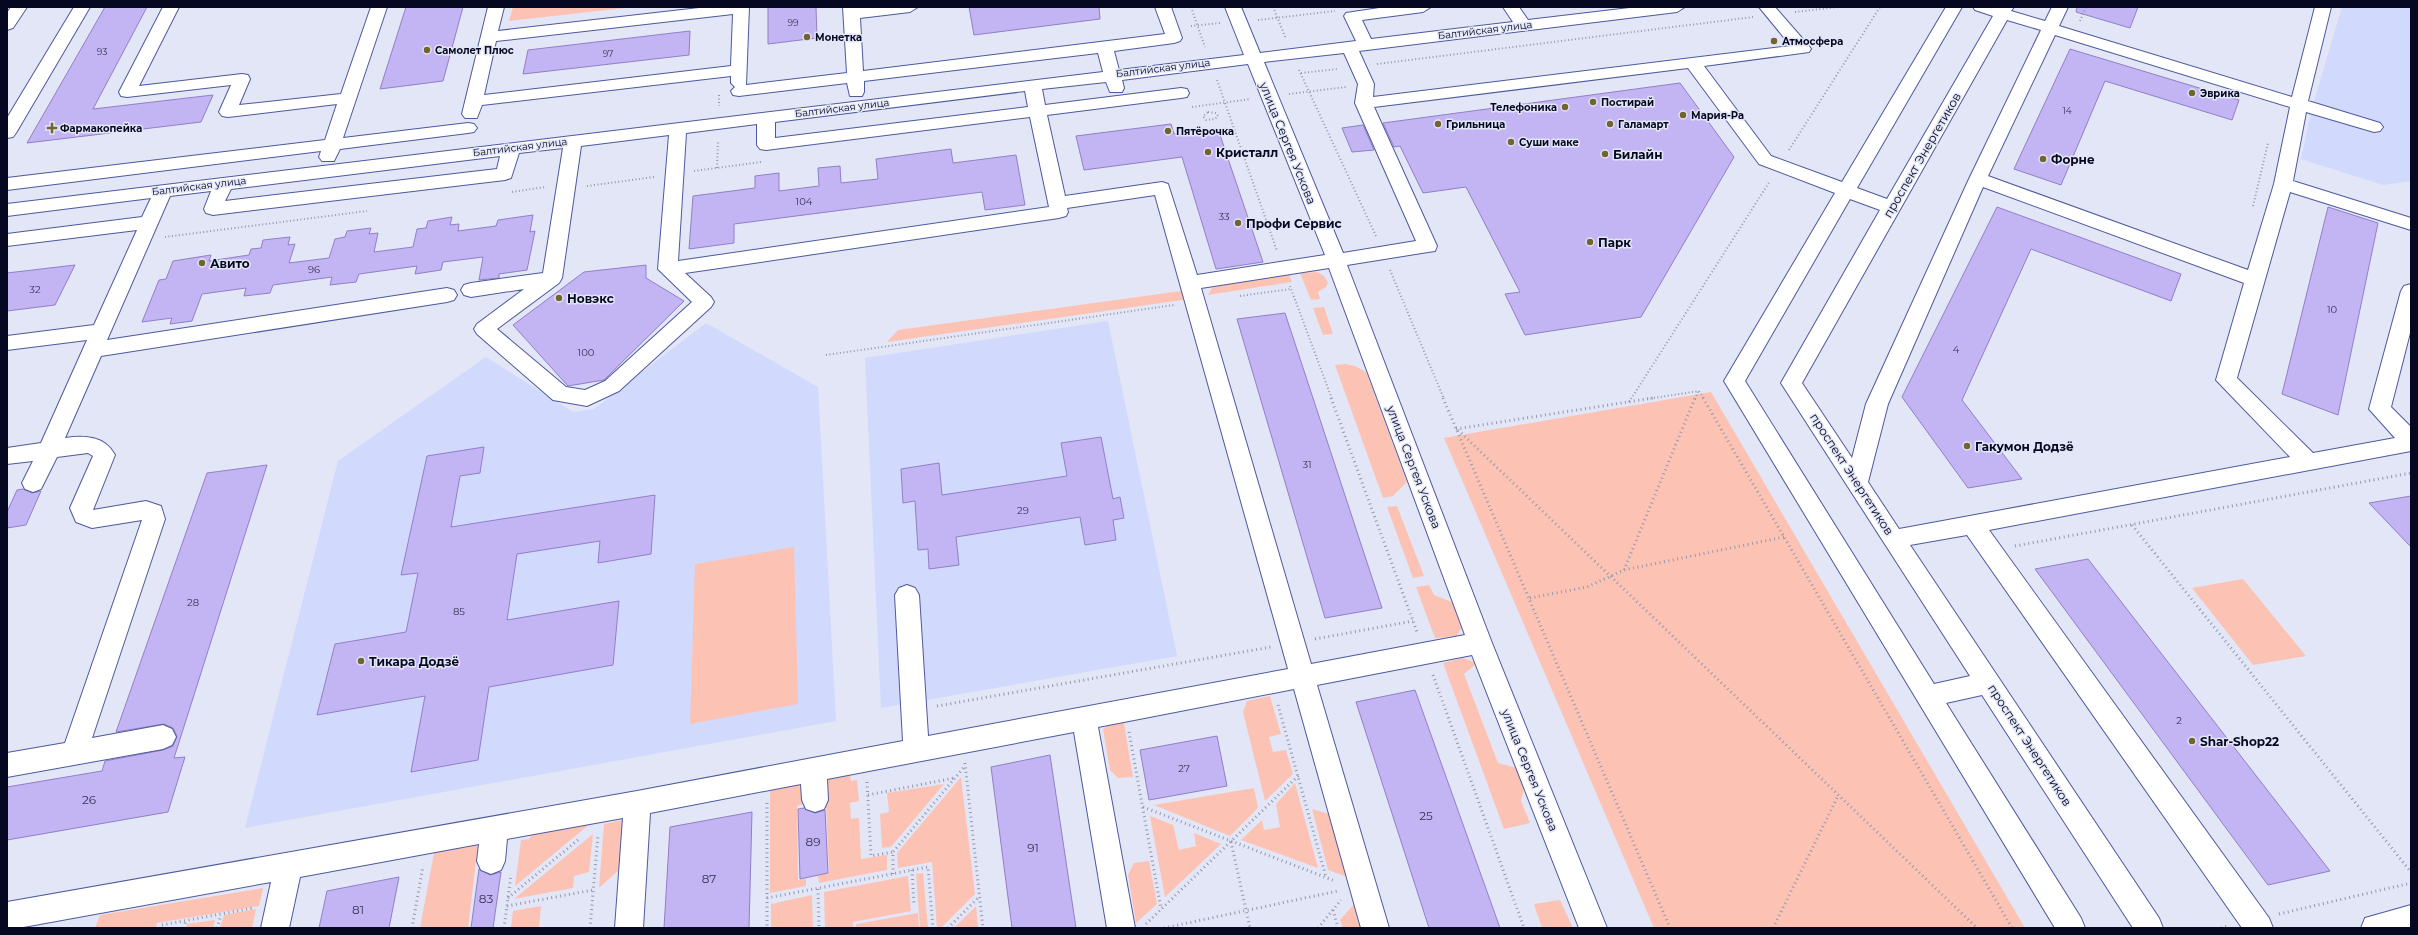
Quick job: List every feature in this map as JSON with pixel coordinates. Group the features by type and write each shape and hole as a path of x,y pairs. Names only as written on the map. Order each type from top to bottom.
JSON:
{"street":[{"path":"7,25 19,7"},
{"path":"7,133 82,7"},
{"path":"170,7 127,92 242,79 228,112 348,98"},
{"path":"323,171 379,7"},
{"path":"462,154 496,7"},
{"path":"857,106 851,10 910,7"},
{"path":"739,91 1174,38 1163,7"},
{"name":"улица Сергея Ускова","path":"1234,7 1336,260 1480,643 1594,928"},
{"path":"1192,292 1284,270 1336,260 1428,246 1364,103 1366,84 1358,66 1357,45 1352,16 1423,7"},
{"path":"1511,7 1523,25"},
{"path":"1954,7 1734,381 2071,928"},
{"path":"1981,7 2004,10 2050,27 2374,127"},
{"path":"1857,483 1877,404 1978,178 2060,7"},
{"path":"2309,462 2226,380 2284,184 2299,104 2323,7"},
{"path":"489,37 741,8 738,121"},
{"name":"Балтийская улица","path":"7,210 1523,25 1591,12 1668,8"},
{"name":"проспект Энергетиков","path":"2004,10 1791,383 2149,928"},
{"path":"1364,103 1803,49 1770,11"},
{"path":"1105,47 1120,100"},
{"path":"1692,63 1765,160 1892,208"},
{"path":"474,101 739,70"},
{"path":"668,269 1059,212 1032,84"},
{"path":"766,117 766,145 1181,93"},
{"path":"7,184 468,128"},
{"path":"668,269 678,128"},
{"path":"573,140 552,278 484,328 560,394 587,398 612,386 704,302 668,269"},
{"path":"224,183 213,209 505,174 510,148"},
{"path":"60,203 75,176"},
{"path":"1978,178 2256,280"},
{"path":"2284,184 2411,224"},
{"path":"1057,202 1162,188 1291,643 1375,928"},
{"path":"33,483 163,191"},
{"path":"7,240 149,222"},
{"path":"471,290 552,278"},
{"path":"2411,291 2380,409 2411,442"},
{"path":"7,343 97,340 447,295"},
{"path":"1894,539 1971,523 2309,462 2411,442"},
{"path":"7,456 92,444 100,447 104,454 81,508 84,516 92,519 146,510 153,512 154,519 74,753"},
{"path":"1971,523 2256,924"},
{"path":"907,595 916,750"},
{"path":"7,916 495,828 600,816 638,803 1480,643"},
{"path":"1928,696 1989,683"},
{"path":"1084,718 1121,928"},
{"path":"7,766 163,737"},
{"path":"813,770 814,800"},
{"path":"629,928 638,803"},
{"path":"491,861 495,828"},
{"path":"278,915 289,865"},
{"path":"2375,928 2411,919"}],"path":[{"path":"1191,7 1226,102 1284,270 1524,928"},
{"path":"1273,7 1309,92 1383,253 1456,428 1670,928"},
{"path":"1301,73 1770,11 1838,7"},
{"path":"1629,402 1880,7"},
{"path":"2078,26 2086,7"},
{"path":"1239,22 1339,11"},
{"path":"1208,112 1206,105 1366,84"},
{"path":"1208,112 1216,113 1218,116 1215,119 1206,120 1203,116 1208,112"},
{"path":"2252,211 2269,142"},
{"path":"512,192 567,184"},
{"path":"141,240 370,210"},
{"path":"1232,297 1291,289"},
{"path":"826,355 1192,292"},
{"path":"1456,428 1699,391"},
{"path":"1699,391 2012,928"},
{"path":"1624,570 1699,391"},
{"path":"1456,428 1977,928"},
{"path":"1991,551 2411,473"},
{"path":"2132,525 2411,872"},
{"path":"1530,598 1587,587 1624,570 1784,537"},
{"path":"914,710 1413,621"},
{"path":"1276,697 1299,775 1326,878"},
{"path":"1128,723 1161,909"},
{"path":"964,757 982,928"},
{"path":"867,780 871,856 893,852 965,766"},
{"path":"1142,928 1299,775"},
{"path":"767,778 767,928"},
{"path":"868,795 955,778"},
{"path":"1773,928 1838,796"},
{"path":"1143,807 1339,883"},
{"path":"590,928 600,816"},
{"path":"508,898 600,816"},
{"path":"412,928 428,840"},
{"path":"1231,842 1250,928"},
{"path":"893,852 893,874"},
{"path":"767,898 928,867 933,928"},
{"path":"912,870 914,904"},
{"path":"2221,928 2256,924 2411,883"},
{"path":"818,888 819,928"},
{"path":"507,906 594,890"},
{"path":"1164,928 1345,890"},
{"path":"948,928 979,896"},
{"path":"1318,928 1342,899"},
{"path":"1333,910 1338,928"},
{"path":"162,925 221,915 278,915"},
{"path":"217,928 221,915"},
{"path":"184,928 186,920"}],"shaded area":[{"path":"513,7 634,7 509,21"},
{"path":"2342,7 2411,7 2411,181 2383,185 2301,159 2312,108"},
{"path":"1317,272 1324,276 1328,283 1326,287 1318,292 1320,299 1311,300 1300,273"},
{"path":"1289,274 1292,282 1208,295 1212,288 1222,284"},
{"path":"1181,291 1186,294 1189,299 887,342 898,330"},
{"path":"1324,307 1333,334 1323,335 1313,308"},
{"path":"1108,321 1177,656 881,708 865,358"},
{"path":"706,323 818,387 836,721 245,828 338,461 486,357 573,412 594,409"},
{"path":"1345,364 1355,366 1366,372 1407,482 1393,496 1383,498 1335,365"},
{"path":"1711,392 2025,928 1654,928 1444,438"},
{"path":"1397,506 1424,576 1413,578 1387,507"},
{"path":"794,547 798,704 690,724 695,564"},
{"path":"2243,579 2306,656 2253,665 2192,588"},
{"path":"1429,585 1434,595 1457,604 1465,622 1457,636 1435,638 1416,587"},
{"path":"1463,658 1477,663 1464,674 1498,763 1521,769 1526,779 1521,801 1530,823 1504,829 1443,663"},
{"path":"1270,696 1281,734 1269,737 1273,752 1286,750 1293,774 1265,801 1243,712 1247,701"},
{"path":"1123,718 1133,777 1118,778 1110,770 1103,729 1115,719"},
{"path":"850,775 851,781 857,780 859,801 850,803 851,819 859,818 861,859 887,855 887,870 819,883 818,875 829,873 825,780"},
{"path":"961,777 975,894 941,928 937,928 932,862 898,868 897,853"},
{"path":"1295,783 1318,868 1241,840 1262,820 1264,830 1280,827 1276,804"},
{"path":"796,784 801,787 803,804 797,806 798,880 806,879 806,886 770,893 770,790"},
{"path":"944,784 891,847 882,848 880,814 889,812 887,793"},
{"path":"1254,788 1258,808 1230,836 1154,805"},
{"path":"1312,809 1333,815 1350,878 1328,870"},
{"path":"1150,816 1173,825 1179,850 1196,846 1194,833 1221,844 1165,897"},
{"path":"622,820 619,870 599,888 604,824"},
{"path":"591,823 515,886 521,840 530,839 531,834"},
{"path":"593,834 589,872 574,876 573,888 514,899"},
{"path":"478,845 468,928 420,928 434,853 462,846 464,848"},
{"path":"1149,861 1157,904 1136,923 1128,875 1134,863"},
{"path":"923,873 928,928 920,928 916,874"},
{"path":"908,876 911,911 853,922 853,928 825,928 824,892"},
{"path":"263,888 259,906 157,923 156,928 95,928 100,915"},
{"path":"812,895 813,928 771,928 771,904"},
{"path":"1560,900 1573,928 1542,928 1534,904"},
{"path":"1357,901 1366,928 1343,928 1340,920"},
{"path":"541,906 539,928 511,928 513,911"},
{"path":"976,906 978,928 954,928"},
{"path":"256,909 252,928 220,928 224,915"},
{"path":"918,913 919,928 856,928 856,924"},
{"path":"215,920 213,928 186,928 187,924"}],"building":[{"path":"105,7 147,7 93,109 213,95 201,122 27,143"},
{"path":"406,7 463,7 443,81 380,89"},
{"path":"768,7 816,7 817,38 768,44"},
{"path":"969,7 1099,7 1100,19 974,35"},
{"path":"2077,7 2138,7 2130,28 2076,12"},
{"path":"690,31 689,55 523,74 528,50"},
{"path":"2070,49 2239,100 2232,120 2105,81 2061,185 2014,169"},
{"name":"Парк","path":"1680,83 1734,157 1641,317 1525,335 1505,294 1520,292 1466,187 1423,193 1400,146 1394,147 1383,123"},
{"path":"1171,124 1174,134 1218,129 1263,262 1216,269 1182,157 1084,170 1076,136"},
{"path":"1363,125 1374,150 1352,152 1342,128"},
{"path":"951,149 953,163 1016,155 1025,205 985,210 982,192 734,224 734,243 689,249 693,196 755,188 755,176 779,173 779,191 819,186 818,168 840,166 841,183 878,179 876,159"},
{"path":"1997,207 2181,274 2171,301 2031,249 1962,400 2022,479 1968,488 1902,397"},
{"path":"2328,207 2378,223 2338,415 2282,394"},
{"path":"533,215 530,232 535,231 527,270 499,274 499,278 479,280 483,257 443,262 441,270 415,274 417,266 359,274 356,282 330,285 332,277 273,285 270,293 244,296 246,288 202,294 192,321 170,324 172,318 142,322 159,280 166,279 173,261 211,255 209,261 249,255 251,249 261,248 263,240 290,237 288,245 295,244 289,263 329,258 335,239 345,237 347,231 371,228 369,234 378,233 374,252 413,247 417,229 426,228 428,221 452,217 450,225 459,224 458,231 496,226 498,220"},
{"path":"75,265 55,305 7,311 7,273"},
{"path":"646,265 646,278 684,301 604,380 568,386 513,325 584,272"},
{"path":"1285,313 1382,608 1325,618 1237,319"},
{"path":"1101,437 1113,499 1120,497 1124,518 1113,520 1116,540 1085,545 1080,517 956,537 959,565 929,569 928,549 918,550 915,501 903,503 901,469 939,463 942,495 1067,476 1061,443"},
{"path":"484,447 480,473 460,476 451,527 655,495 651,554 598,563 600,541 517,554 507,620 619,601 613,665 489,687 478,760 411,772 425,696 317,715 335,644 406,632 418,573 401,575 427,456"},
{"path":"267,465 174,758 185,757 168,812 7,840 7,787 102,771 105,761 163,750 173,746 177,736 173,728 164,724 116,732 207,473"},
{"path":"23,489 32,493 41,491 26,525 7,528 7,512 17,490"},
{"path":"2411,496 2411,547 2369,503"},
{"path":"2088,559 2330,871 2268,885 2035,569"},
{"path":"1415,690 1500,928 1429,928 1356,702"},
{"path":"1217,736 1227,786 1149,800 1140,750"},
{"path":"1050,755 1076,928 1012,928 991,767"},
{"path":"804,808 815,813 825,810 828,873 800,879 798,809"},
{"path":"752,812 749,928 664,928 670,827"},
{"path":"479,869 490,875 501,872 493,928 471,928"},
{"path":"399,877 389,928 319,928 327,891"}],"place":[{"name":"Монетка","path":"807,37"},
{"name":"Атмосфера","path":"1774,41"},
{"name":"Самолет Плюс","path":"427,50"},
{"name":"Эврика","path":"2192,93"},
{"name":"Постирай","path":"1593,102"},
{"name":"Телефоника","path":"1565,107"},
{"name":"Мария-Ра","path":"1683,115"},
{"name":"Грильница","path":"1438,124"},
{"name":"Галамарт","path":"1610,124"},
{"name":"Фармакопейка","path":"52,128"},
{"name":"Пятёрочка","path":"1168,131"},
{"name":"Суши маке","path":"1511,142"},
{"name":"Кристалл","path":"1208,152"},
{"name":"Билайн","path":"1605,154"},
{"name":"Форне","path":"2043,159"},
{"name":"Профи Сервис","path":"1238,223"},
{"name":"Парк","path":"1590,242"},
{"name":"Авито","path":"202,263"},
{"name":"Новэкс","path":"559,298"},
{"name":"Гакумон Додзё","path":"1967,446"},
{"name":"Тикара Додзё","path":"361,661"},
{"name":"Shar-Shop22","path":"2192,741"}]}
